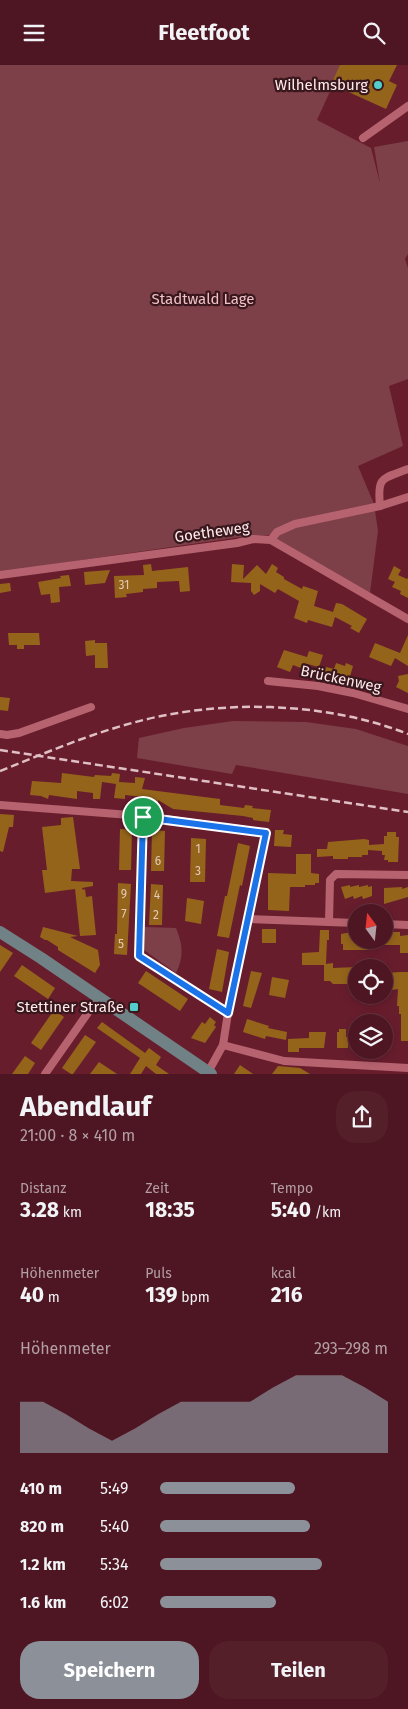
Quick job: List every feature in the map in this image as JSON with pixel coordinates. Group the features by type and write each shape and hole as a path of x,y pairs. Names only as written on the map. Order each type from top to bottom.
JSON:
{"main road":[{"path":"0,932 209,1073"}],"street":[{"path":"362,138 408,106"},
{"path":"380,506 378,487 382,481 386,477 408,469"},
{"path":"272,540 277,532 294,524 380,506 408,497"},
{"name":"Goetheweg","path":"0,575 237,543 253,539 272,540 408,619"},
{"name":"Brückenweg","path":"268,681 318,686 352,693 408,709"},
{"path":"0,733 7,735 19,733 91,707"},
{"path":"0,805 143,817 266,833 223,1045 209,1073"},
{"path":"143,817 139,956 228,1013"},
{"path":"329,922 330,880 336,874 408,875"},
{"path":"249,919 348,923"},
{"path":"393,924 408,925"},
{"path":"45,1074 99,997"},
{"path":"223,1045 284,1061 408,1067"}],"green space":[{"name":"Stadtwald Lage","path":"0,65 342,65 317,120 371,148 380,183 374,147 408,141 408,254 405,259 408,268 408,379 389,386 403,446 358,466 374,504 378,531 370,593 269,535 240,537 0,572"},
{"path":"233,721 306,722 356,729 408,746 408,794 236,765 232,774 137,758 139,738 184,728"},
{"path":"144,927 176,928 182,951 176,973 144,950"}],"building":[{"path":"340,65 397,65 389,81 397,85 386,109 331,84"},
{"path":"151,564 152,571 188,567 190,591 180,592 179,581 157,582 157,588 143,589 143,592 126,594 127,597 115,598 114,576 144,575 143,565"},
{"path":"232,564 244,565 243,579 257,565 266,574 272,564 278,568 276,572 284,577 284,579 302,589 303,586 318,591 314,606 333,612 336,603 342,604 367,619 359,633 350,628 352,626 335,617 332,627 308,620 307,623 294,618 299,601 278,589 275,593 260,584 260,591 254,595 251,591 251,583 231,582"},
{"path":"394,566 401,570 398,575 408,578 408,598 400,594 401,591 392,587 395,582 388,579"},
{"path":"110,570 105,583 85,585 84,572"},
{"path":"69,575 71,586 59,587 60,602 51,603 50,594 41,595 38,582"},
{"path":"10,583 11,591 0,593 0,584"},
{"path":"8,633 39,633 40,645 24,645 24,649 17,649 17,645 9,645"},
{"path":"408,635 408,666 395,658 391,666 369,657 375,643 400,653"},
{"path":"95,640 95,643 107,643 108,668 95,668 95,655 86,656 85,641"},
{"path":"284,650 307,657 309,651 323,655 319,667 303,663 301,668 293,665 290,672 277,667"},
{"path":"336,663 345,666 346,663 353,666 349,680 332,674 331,677 323,674 326,667 334,669"},
{"path":"408,674 408,693 396,687 399,681 398,676"},
{"path":"0,697 10,698 8,711 0,710"},
{"path":"62,773 94,777 95,775 111,776 112,773 120,774 119,782 135,783 135,777 145,778 142,789 220,799 220,805 244,808 245,805 253,806 252,808 271,810 269,822 253,820 253,818 243,816 173,809 158,800 158,805 150,804 149,808 141,807 143,797 125,795 125,799 114,798 116,784 102,782 100,799 93,799 93,793 77,791 77,799 49,795 48,799 30,795 32,781 61,783"},
{"path":"0,814 14,815 13,827 9,827 3,852 0,851"},
{"path":"73,817 80,869 72,869 71,881 93,882 93,886 82,888 83,890 85,889 86,897 92,896 96,935 80,936 75,889 45,893 42,870 47,870 42,827 61,825 61,818"},
{"path":"120,829 132,830 131,870 119,870"},
{"path":"152,830 165,831 164,871 151,871"},
{"path":"275,830 284,830 283,834 292,835 291,847 274,846"},
{"path":"387,832 396,832 396,837 399,837 398,862 384,860 385,855 382,855 382,851 368,850 368,855 348,857 348,859 333,859 333,856 317,857 317,849 327,849 328,842 364,839 369,840 369,845 384,844 384,836 387,836"},
{"path":"191,838 206,839 205,882 190,882"},
{"path":"238,843 250,846 229,938 217,936"},
{"path":"296,854 311,854 311,873 319,874 319,883 305,885 305,887 290,887 289,911 268,910 268,873 296,874"},
{"path":"118,883 131,884 127,955 114,954 115,934 117,934"},
{"path":"151,884 163,885 162,925 149,925"},
{"path":"350,885 350,887 359,885 359,887 372,886 372,896 363,899 362,896 354,899 353,896 345,899 341,887"},
{"path":"402,887 402,889 408,887 408,897 384,904 384,888"},
{"path":"187,898 204,901 201,924 185,921"},
{"path":"43,927 78,936 70,937 98,950 100,965 95,973 40,937"},
{"path":"262,929 276,929 276,943 262,943"},
{"path":"320,930 329,930 326,964 333,963 333,968 348,967 348,984 333,984 330,981 324,981 324,965 302,965 302,953 319,952"},
{"path":"393,932 400,932 400,936 408,935 408,953 400,953 400,945 393,945"},
{"path":"348,933 348,949 368,950 343,950 341,934"},
{"path":"0,945 13,953 0,972"},
{"path":"217,949 229,952 222,992 209,989"},
{"path":"22,965 55,988 48,999 14,976"},
{"path":"146,971 188,999 180,1011 138,983"},
{"path":"251,971 262,973 251,1008 243,1006"},
{"path":"408,972 408,1041 401,1041 401,1014 399,1014 399,1006 397,1006 398,989 393,990 393,973"},
{"path":"272,977 289,980 285,998 269,995"},
{"path":"54,1010 64,1017 41,1050 31,1043"},
{"path":"210,1017 216,1022 214,1025 216,1027 205,1043 191,1038 202,1022 205,1024"},
{"path":"247,1019 269,1026 268,1028 287,1032 286,1040 266,1036 265,1039 243,1032"},
{"path":"102,1022 145,1053 149,1048 161,1057 156,1065 169,1074 156,1074 146,1066 141,1074 130,1074 140,1058 97,1028"},
{"path":"339,1029 346,1029 348,1048 337,1048 337,1032 339,1032"},
{"path":"309,1032 326,1032 324,1048 299,1048 299,1052 288,1052 288,1039 309,1038"},
{"path":"85,1035 96,1042 73,1074 71,1074 62,1068"},
{"path":"25,1056 35,1063 28,1074 12,1074"},
{"path":"99,1062 117,1074 90,1074"},
{"path":"240,1065 253,1074 234,1074"},
{"path":"278,1066 300,1068 310,1074 272,1074"}],"railway":[{"path":"0,771 98,733 165,715 200,710 235,707 271,707 306,710 342,715 376,723 408,734"},
{"path":"0,750 408,812"}],"place":[{"name":"Wilhelmsburg","path":"378,85"},
{"name":"Stettiner Straße","path":"134,1007"}],"route":[{"path":"143,817 266,833 228,1013 139,956 143,817"}]}
